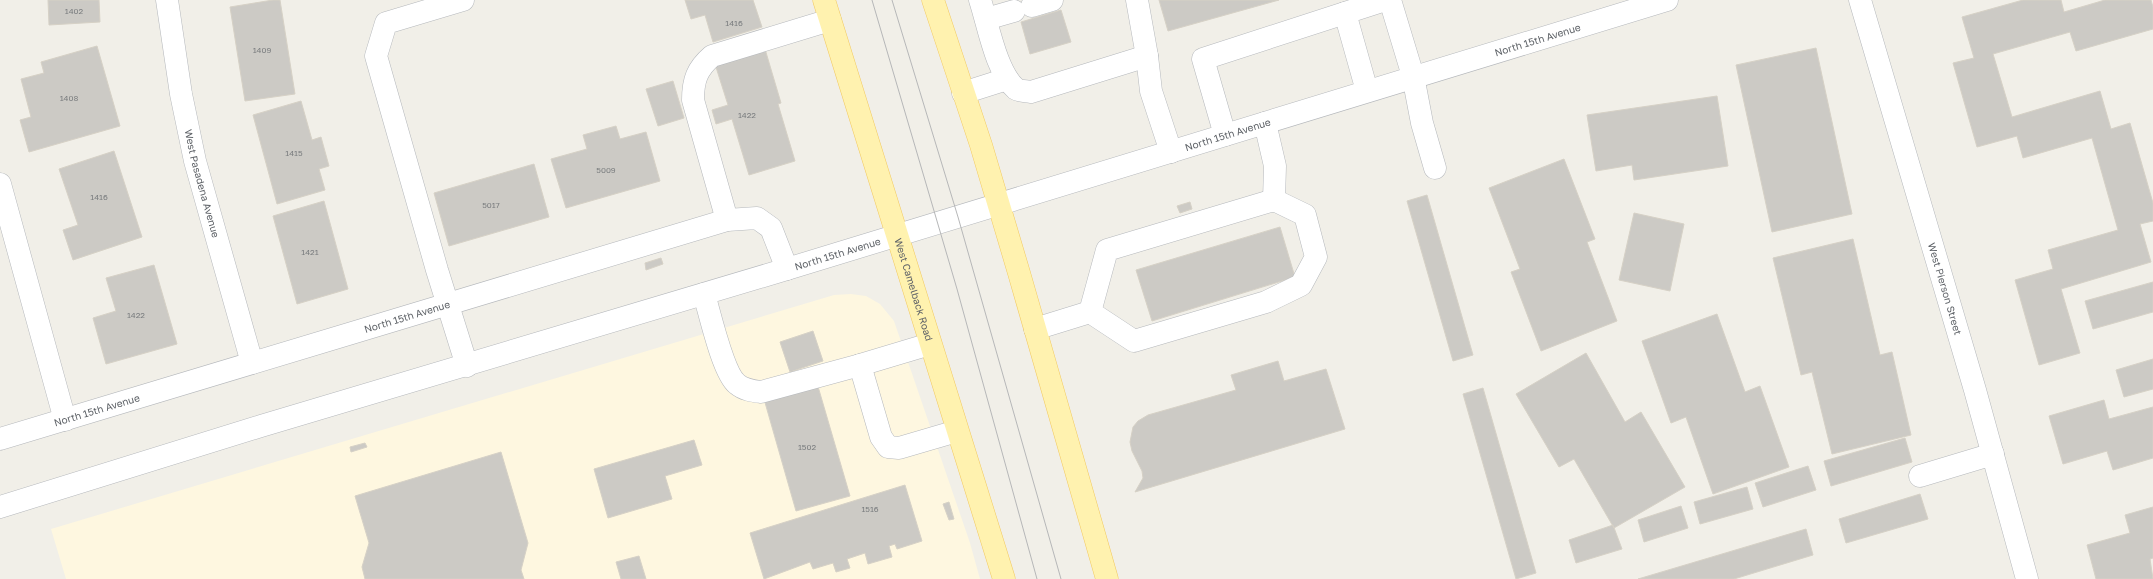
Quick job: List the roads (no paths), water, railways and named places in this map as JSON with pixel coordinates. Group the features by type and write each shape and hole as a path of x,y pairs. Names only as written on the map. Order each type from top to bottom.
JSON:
{"main road":[{"path":"935,1 1035,329 1106,579"},
{"name":"West Camelback Road","path":"827,10 1004,579"}],"street":[{"name":"West Pasadena Avenue","path":"167,0 180,87 195,161 252,363"},
{"path":"463,0 386,23 376,56 467,366"},
{"path":"1137,0 1147,56 1151,91 1171,152"},
{"path":"1225,135 1203,59 1385,0"},
{"path":"1390,0 1413,76 1422,124 1433,160"},
{"name":"North 15th Avenue","path":"0,507 261,426 467,366 1171,152 1367,91 1624,6 1668,0"},
{"name":"West Pierson Street","path":"1860,0 1993,454 2027,579"},
{"path":"1032,6 983,10 999,61 1007,79 1017,90 1031,92 1147,56"},
{"path":"727,220 693,100 693,85 697,73 702,64 712,56 827,10"},
{"path":"1345,13 1367,91"},
{"path":"963,93 1007,79"},
{"path":"1265,123 1275,166 1274,200"},
{"path":"0,184 65,420"},
{"path":"1274,200 1304,216 1316,257 1301,285 1266,302 1134,341 1090,312 1107,250 1274,200"},
{"name":"North 15th Avenue","path":"0,439 727,220 757,218 771,228 787,269"},
{"path":"704,294 728,372 737,384 749,390 761,392 930,344"},
{"path":"1035,329 1090,312"},
{"path":"860,365 881,437 888,447 899,448 957,431"},
{"path":"1920,476 1993,454"}],"tram line":[{"path":"872,0 957,289 1037,579"},
{"path":"892,0 958,217 1061,579"}]}
